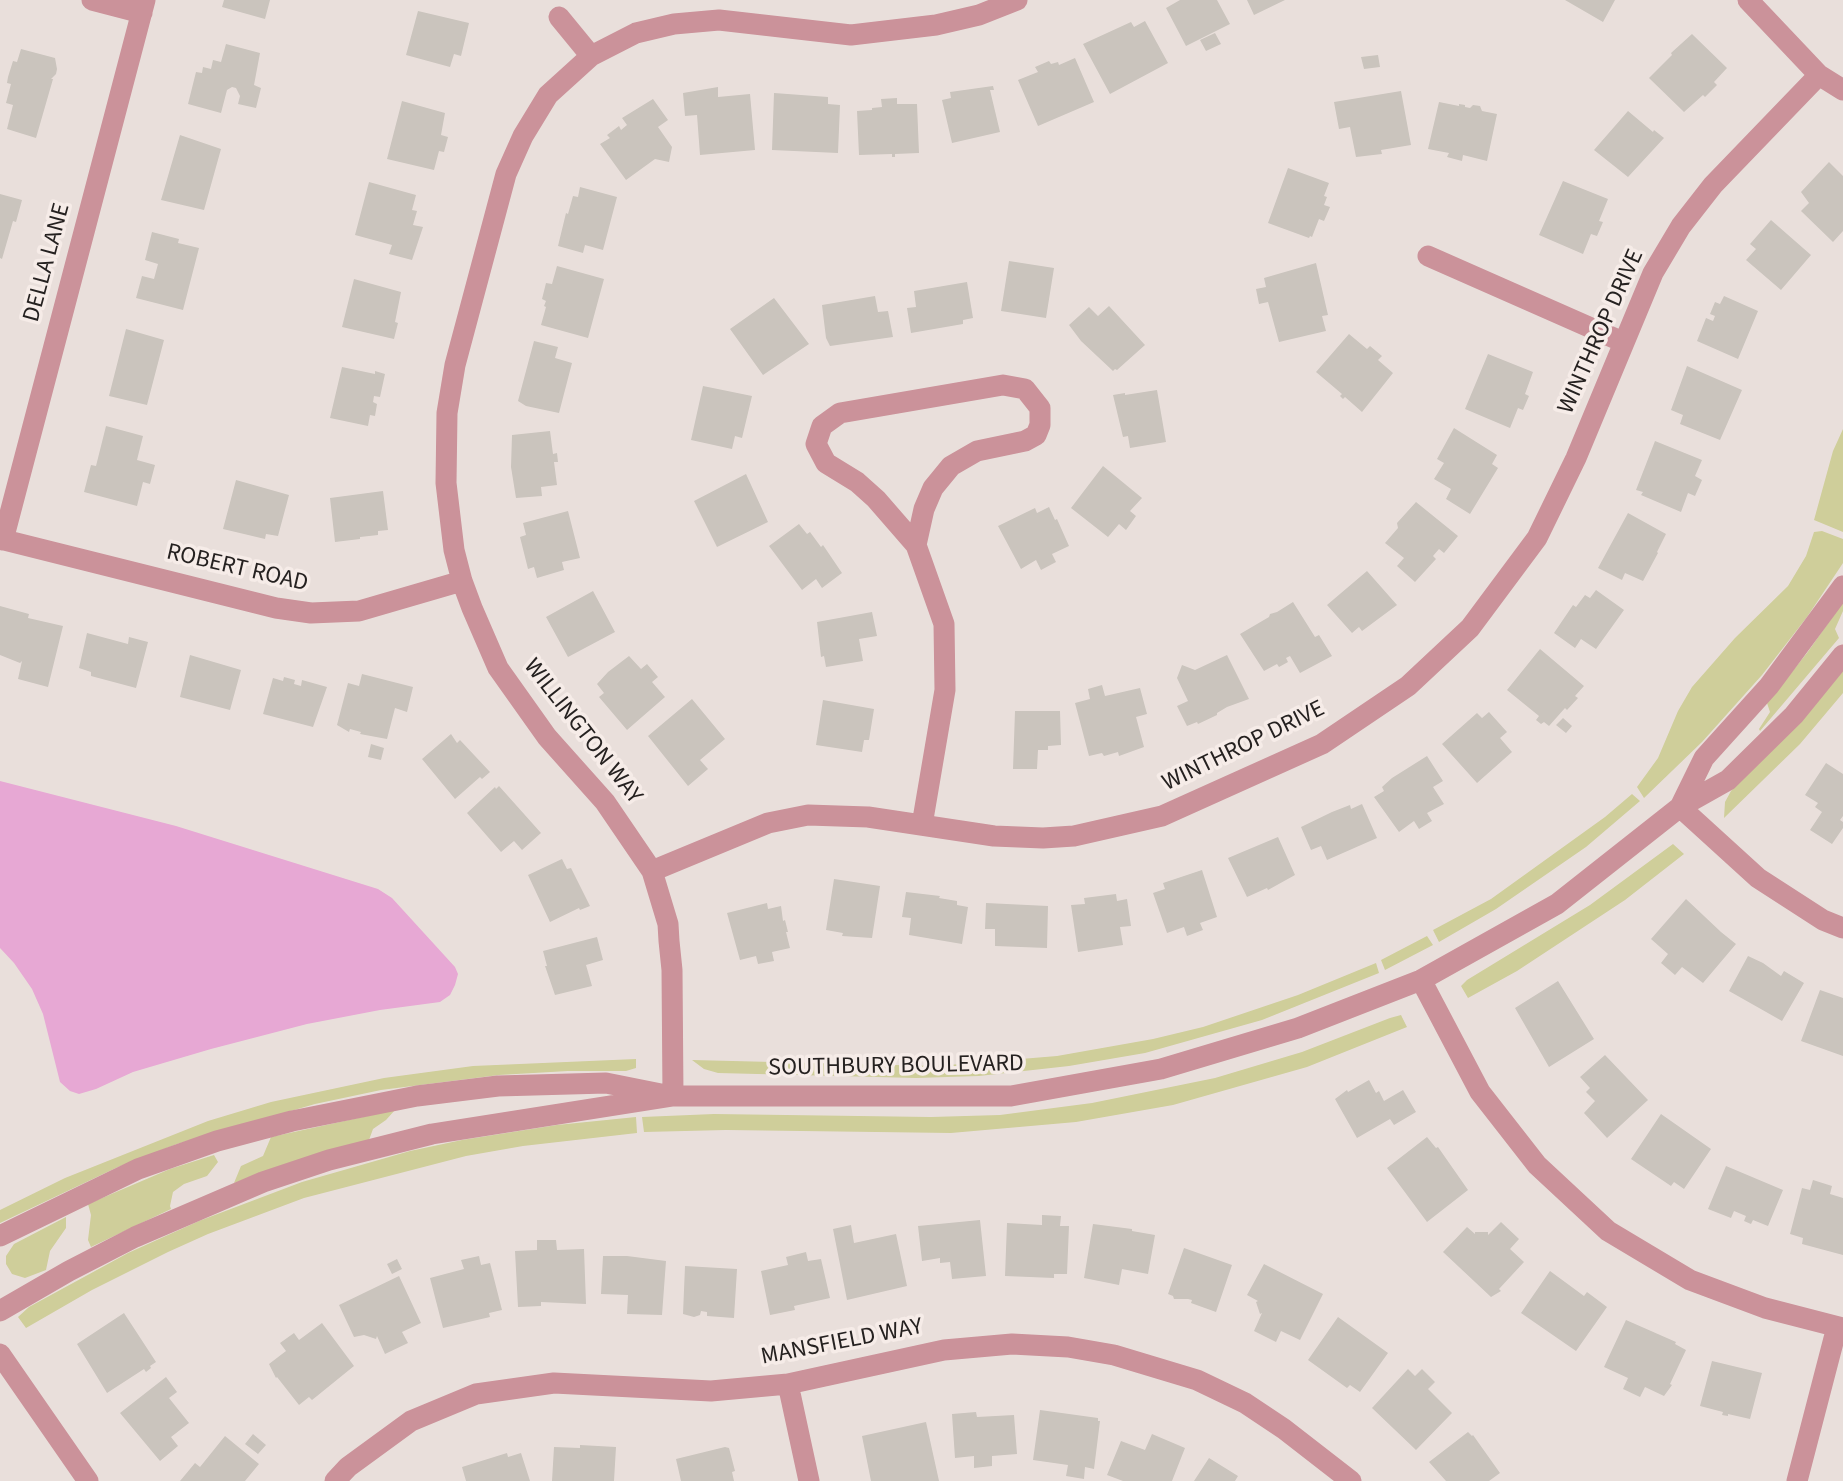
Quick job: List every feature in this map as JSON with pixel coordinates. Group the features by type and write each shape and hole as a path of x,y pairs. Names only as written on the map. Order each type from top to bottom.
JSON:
{"street":[{"path":"92,0 144,7"},
{"name":"WILLINGTON WAY","path":"673,1097 668,924 652,871 605,802 548,737 498,668 461,581 454,550 446,483 447,413 455,365 506,174 523,136 548,95 591,56 636,33 674,24 719,20 851,35 936,25 979,15 1017,0"},
{"path":"1748,0 1819,75 1843,90"},
{"name":"DELLA LANE","path":"1,539 144,7"},
{"path":"559,17 591,56"},
{"name":"WINTHROP DRIVE","path":"652,871 768,823 808,815 869,817 994,836 1042,838 1074,836 1162,816 1322,744 1408,686 1470,628 1537,538 1576,458 1653,274 1681,226 1713,184 1819,75"},
{"path":"1429,256 1623,342"},
{"path":"916,545 924,509 933,488 951,466 977,451 1025,441 1035,435 1040,425 1040,408 1025,389 1003,385 841,413 822,426 816,443 826,463 857,482 876,499 916,545 944,624 945,690 922,825"},
{"name":"ROBERT ROAD","path":"1,539 276,608 311,613 359,611 461,581"},
{"name":"SOUTHBURY BOULEVARD","path":"1680,807 1704,758 1769,686 1843,586"},
{"name":"SOUTHBURY BOULEVARD","path":"0,1311 135,1237 263,1182 432,1134 673,1097 1011,1096 1161,1069 1298,1028 1421,980 1557,904 1680,807 1728,780 1794,715 1843,655"},
{"path":"1680,807 1758,878 1823,920 1843,928"},
{"path":"1421,980 1480,1092 1537,1165 1608,1231 1690,1279 1765,1307 1840,1327 1797,1481"},
{"name":"SOUTHBURY BOULEVARD","path":"0,1236 138,1169 217,1141 292,1121 417,1096 498,1086 606,1083 673,1097"},
{"name":"MANSFIELD WAY","path":"335,1481 348,1467 411,1421 476,1394 554,1383 711,1391 788,1384 944,1350 1012,1343 1114,1355 1197,1380 1233,1397 1284,1429 1351,1481"},
{"path":"0,1354 88,1481"},
{"path":"788,1384 809,1481"}],"shaded area":[{"path":"1843,429 1843,532 1814,520 1833,451"},
{"path":"1822,531 1843,539 1843,563 1807,617 1762,675 1702,742 1644,798 1637,787 1658,758 1678,711 1692,687 1735,638 1788,586 1806,556 1814,532"},
{"path":"1843,602 1843,611 1835,629 1839,638 1760,731 1770,712 1767,703"},
{"path":"1843,667 1843,693 1800,744 1724,818 1725,802 1731,791"},
{"path":"0,781 176,826 378,889 392,898 455,967 458,974 455,985 450,995 440,1002 307,1024 133,1072 79,1094 70,1091 60,1082 43,1014 32,989 0,948"},
{"path":"1632,794 1640,801 1586,847 1496,909 1439,942 1433,930 1491,899 1605,817"},
{"path":"1673,844 1684,854 1625,900 1517,971 1468,998 1461,986 1467,980 1590,905"},
{"path":"1427,936 1433,945 1385,970 1381,960"},
{"path":"1376,963 1379,973 1262,1020 1145,1053 1069,1066 979,1076 916,1078 718,1073 704,1069 692,1060 936,1066 1057,1056 1203,1027 1298,995"},
{"path":"1401,1015 1407,1027 1307,1067 1173,1105 1076,1122 951,1133 726,1130 644,1132 642,1117 714,1114 931,1117 1000,1115 1092,1103 1215,1078 1302,1052"},
{"path":"636,1059 636,1068 626,1071 499,1075 381,1090 315,1104 177,1144 118,1167 0,1223 0,1210 65,1178 208,1121 271,1102 384,1078 473,1066"},
{"path":"395,1110 373,1129 369,1140 234,1183 241,1166 263,1156 271,1137"},
{"path":"636,1117 637,1133 523,1146 466,1156 304,1198 168,1252 92,1290 26,1328 18,1317 29,1307 128,1253 199,1221 302,1182 410,1151 462,1140 557,1125"},
{"path":"214,1155 218,1162 207,1176 184,1184 173,1192 171,1209 91,1247 88,1240 91,1215 88,1204 170,1169"},
{"path":"66,1217 66,1228 50,1251 46,1270 25,1278 12,1274 6,1264 6,1256 14,1244"}],"building":[{"path":"224,0 270,0 265,19 222,7"},
{"path":"1180,0 1217,0 1230,24 1186,46 1166,8"},
{"path":"1247,0 1285,0 1254,15"},
{"path":"1565,0 1615,0 1603,22"},
{"path":"418,11 469,23 461,56 454,54 450,67 406,55"},
{"path":"1145,21 1168,63 1110,94 1083,44 1131,22 1134,27"},
{"path":"1215,33 1221,44 1206,51 1200,40"},
{"path":"1692,34 1727,68 1714,82 1717,85 1684,112 1649,78"},
{"path":"226,44 260,53 254,85 261,88 256,108 238,104 240,96 236,88 232,87 227,90 221,113 188,104 196,72 202,73 203,67 211,69 213,60 221,62"},
{"path":"21,49 55,58 57,69 51,79 36,138 7,129 13,105 6,103 11,84 7,83 8,77 13,61 17,62"},
{"path":"1378,55 1380,67 1364,69 1361,57"},
{"path":"1075,58 1094,102 1038,126 1018,80 1038,72 1035,67 1049,61 1051,64 1058,62 1059,65"},
{"path":"993,86 994,90 990,90 1000,132 952,143 942,100 951,98 950,92"},
{"path":"718,87 718,97 750,94 755,150 700,155 697,115 685,116 683,93"},
{"path":"1401,91 1411,145 1381,150 1382,154 1356,157 1350,127 1339,129 1334,102"},
{"path":"774,93 828,97 828,104 840,105 838,153 772,150"},
{"path":"897,98 897,104 917,104 919,153 895,154 895,157 892,157 892,154 859,155 857,111 882,107 881,99"},
{"path":"653,99 668,120 658,127 672,147 669,162 655,159 626,180 600,144 610,138 607,135 619,126 621,130 627,125 622,118"},
{"path":"402,101 445,113 441,135 448,137 444,152 439,151 434,170 387,159"},
{"path":"1439,102 1470,108 1473,105 1480,106 1482,111 1497,114 1487,161 1463,155 1462,161 1447,157 1449,153 1428,149"},
{"path":"1628,111 1664,138 1628,177 1594,150"},
{"path":"180,135 221,149 204,210 161,200"},
{"path":"1829,162 1843,176 1843,231 1833,242 1801,211 1809,203 1801,192"},
{"path":"1288,168 1329,183 1324,205 1330,207 1324,221 1319,219 1312,237 1309,238 1268,223"},
{"path":"1563,181 1608,199 1599,221 1603,222 1597,236 1591,234 1583,254 1539,235"},
{"path":"369,182 416,195 412,210 417,211 413,225 423,227 412,260 389,254 392,245 355,235"},
{"path":"580,187 617,197 603,250 585,245 583,253 558,246 566,213 568,214 573,196 578,197"},
{"path":"0,194 22,200 2,259 0,258"},
{"path":"1771,220 1811,255 1781,290 1746,260 1756,249 1750,244"},
{"path":"152,232 199,248 183,310 136,298 142,276 154,279 158,264 145,260"},
{"path":"1009,261 1054,268 1046,318 1001,311"},
{"path":"1316,263 1328,315 1322,316 1326,331 1279,342 1268,302 1259,304 1256,289 1266,287 1264,278"},
{"path":"557,266 604,279 588,338 541,325 546,307 546,301 542,299 546,283 552,284"},
{"path":"354,279 401,292 394,339 342,327"},
{"path":"967,282 973,318 963,320 963,324 911,333 907,308 916,307 914,291"},
{"path":"875,296 878,312 888,311 893,337 830,346 826,338 822,305"},
{"path":"1724,296 1758,311 1738,359 1697,341 1706,318 1713,321 1715,316 1710,314 1715,302 1720,304"},
{"path":"774,298 809,344 763,375 730,329"},
{"path":"1109,306 1145,345 1113,371 1081,341 1069,325 1089,307 1098,316"},
{"path":"126,329 164,340 147,405 109,396"},
{"path":"1349,334 1367,349 1370,346 1382,356 1378,360 1393,373 1362,412 1345,397 1343,399 1340,396 1342,394 1316,372"},
{"path":"534,341 558,347 555,358 572,363 559,413 526,406 518,401"},
{"path":"1488,354 1533,372 1525,394 1529,396 1523,410 1518,408 1510,428 1465,409"},
{"path":"1687,366 1742,390 1720,440 1680,424 1683,415 1671,410"},
{"path":"342,367 385,374 380,397 374,396 373,402 377,404 375,416 370,415 368,426 330,418"},
{"path":"703,386 752,396 742,438 735,436 732,449 691,440"},
{"path":"1157,390 1166,442 1130,448 1128,436 1123,437 1113,395"},
{"path":"106,426 143,436 137,460 155,465 150,484 143,482 137,506 84,492 91,465 96,466"},
{"path":"1454,428 1497,455 1492,464 1498,468 1470,514 1446,499 1451,489 1434,479 1444,463 1437,459"},
{"path":"550,431 553,454 557,453 558,462 554,462 557,485 541,487 542,496 516,498 511,467 512,435"},
{"path":"1655,441 1702,460 1695,476 1702,480 1695,496 1688,493 1681,512 1641,495 1643,492 1636,490"},
{"path":"1103,466 1142,498 1130,511 1136,516 1126,530 1119,524 1108,537 1071,508"},
{"path":"746,474 768,522 717,547 694,501"},
{"path":"236,480 289,495 278,536 266,534 265,539 223,529"},
{"path":"383,491 388,530 378,531 378,535 335,542 330,498"},
{"path":"1416,502 1458,536 1444,553 1439,549 1433,556 1436,559 1415,582 1397,566 1404,558 1385,543 1398,528 1397,523"},
{"path":"1049,507 1069,546 1052,554 1056,562 1041,570 1036,560 1021,569 998,526 1035,508 1037,513"},
{"path":"568,511 580,558 562,562 564,570 537,578 534,567 528,569 520,537 526,535 523,523"},
{"path":"1628,513 1666,534 1643,581 1625,573 1622,580 1598,568"},
{"path":"799,524 807,534 810,532 821,547 823,545 842,573 822,588 816,579 802,590 769,546"},
{"path":"1367,571 1397,605 1362,631 1359,627 1352,633 1327,605"},
{"path":"1596,590 1624,610 1596,649 1581,639 1575,648 1554,633 1573,605 1576,607 1585,595 1590,598"},
{"path":"593,591 615,632 568,657 546,617"},
{"path":"1293,602 1315,637 1319,635 1332,656 1300,673 1290,656 1286,658 1288,662 1264,671 1240,634"},
{"path":"0,606 29,614 28,618 63,626 48,687 18,679 22,661 20,663 0,655"},
{"path":"872,612 877,636 859,639 863,661 826,667 824,656 821,657 817,622"},
{"path":"87,633 128,644 129,637 148,642 136,688 91,676 91,672 79,668"},
{"path":"1540,649 1584,686 1575,696 1578,698 1549,726 1536,720 1539,716 1507,690"},
{"path":"190,655 241,670 230,710 180,697"},
{"path":"1227,655 1249,699 1227,707 1198,724 1197,722 1187,726 1177,706 1188,701 1177,678 1182,665 1195,670"},
{"path":"629,656 641,669 647,664 658,677 652,682 665,697 627,730 599,697 604,693 597,684"},
{"path":"362,674 413,687 407,712 395,708 387,739 360,734 361,732 350,729 349,732 337,725 348,683 359,686"},
{"path":"284,677 295,680 294,684 301,686 302,680 327,687 313,727 263,714 273,678 283,681"},
{"path":"1102,685 1105,696 1140,688 1147,714 1136,717 1144,747 1119,756 1118,752 1089,756 1075,703 1090,699 1088,689"},
{"path":"692,699 725,739 700,760 708,769 688,786 648,736"},
{"path":"823,700 874,709 869,740 864,740 862,752 816,745"},
{"path":"1015,711 1060,711 1061,745 1048,746 1048,750 1038,750 1037,769 1013,769"},
{"path":"1489,712 1507,732 1500,738 1512,752 1477,783 1442,744 1477,713 1482,718"},
{"path":"1563,718 1572,726 1566,733 1556,725"},
{"path":"451,734 457,743 460,740 490,772 482,779 480,777 455,799 422,759"},
{"path":"371,744 384,748 381,760 368,757"},
{"path":"1427,756 1443,781 1433,787 1444,804 1427,813 1432,821 1419,829 1414,821 1399,832 1374,797 1384,791 1382,787 1392,778"},
{"path":"1826,763 1843,774 1843,816 1840,820 1843,822 1843,828 1832,844 1810,830 1822,812 1815,807 1818,803 1805,795"},
{"path":"499,786 541,833 522,850 514,841 501,852 467,813"},
{"path":"1362,804 1377,838 1327,860 1321,846 1311,850 1301,827 1350,805 1351,809"},
{"path":"1278,837 1295,875 1268,890 1267,888 1247,897 1228,858"},
{"path":"562,859 567,869 571,868 590,906 580,910 579,908 550,922 528,875"},
{"path":"1202,870 1217,917 1200,923 1203,930 1187,936 1184,927 1167,933 1153,893 1165,889 1163,883"},
{"path":"834,879 880,886 872,938 842,936 843,933 826,930"},
{"path":"906,892 940,896 939,898 957,901 957,905 968,907 962,944 909,935 911,918 902,917"},
{"path":"1116,894 1117,901 1127,899 1131,926 1120,927 1123,945 1078,952 1071,905 1085,904 1084,898"},
{"path":"1686,899 1736,944 1703,983 1682,967 1675,975 1661,963 1668,954 1651,939"},
{"path":"767,903 768,909 781,906 790,948 772,952 774,961 758,964 756,956 740,960 727,913"},
{"path":"986,903 1048,906 1047,948 995,946 995,929 985,929"},
{"path":"597,937 603,960 586,965 592,986 555,995 543,951"},
{"path":"1748,956 1781,976 1784,971 1804,983 1782,1021 1729,991"},
{"path":"1558,981 1594,1039 1549,1067 1515,1008"},
{"path":"1820,990 1843,998 1843,1056 1801,1041"},
{"path":"1605,1055 1648,1100 1607,1138 1584,1113 1595,1101 1586,1092 1590,1088 1580,1077"},
{"path":"1369,1080 1384,1101 1403,1090 1416,1112 1394,1125 1390,1119 1357,1138 1335,1099"},
{"path":"1661,1114 1711,1149 1684,1189 1674,1182 1671,1186 1631,1159"},
{"path":"1427,1137 1438,1147 1468,1190 1427,1222 1387,1168"},
{"path":"1726,1166 1783,1190 1768,1226 1753,1220 1751,1224 1744,1221 1746,1216 1734,1211 1731,1218 1708,1209"},
{"path":"1813,1180 1832,1186 1830,1194 1843,1198 1843,1255 1802,1244 1803,1238 1790,1234 1802,1188 1810,1190"},
{"path":"1042,1215 1061,1216 1060,1226 1069,1226 1067,1274 1054,1274 1054,1278 1005,1276 1007,1223 1042,1225"},
{"path":"980,1220 986,1276 952,1279 950,1262 940,1263 940,1258 922,1261 918,1226"},
{"path":"1501,1222 1519,1239 1510,1249 1524,1262 1499,1289 1501,1291 1491,1297 1443,1252 1467,1227 1475,1234 1488,1232 1488,1235"},
{"path":"1093,1224 1155,1235 1148,1274 1122,1269 1119,1285 1084,1278"},
{"path":"851,1225 854,1243 896,1234 907,1286 847,1300 833,1229"},
{"path":"537,1240 556,1240 557,1250 584,1249 586,1304 541,1302 541,1306 518,1307 515,1251 537,1250"},
{"path":"1184,1248 1232,1265 1216,1312 1191,1303 1192,1300 1174,1299 1168,1294"},
{"path":"806,1252 808,1261 821,1259 830,1298 794,1306 795,1310 770,1315 761,1271 788,1265 786,1257"},
{"path":"479,1256 481,1265 490,1263 502,1310 489,1313 490,1317 443,1328 430,1278 464,1269 461,1260"},
{"path":"603,1256 666,1261 662,1315 627,1314 628,1295 601,1294"},
{"path":"397,1259 402,1269 392,1274 387,1264"},
{"path":"1264,1264 1323,1294 1300,1340 1281,1331 1276,1342 1254,1331 1262,1313 1260,1314 1256,1302 1258,1301 1247,1295"},
{"path":"685,1266 737,1269 734,1318 707,1316 707,1312 701,1311 700,1315 694,1317 683,1314"},
{"path":"1550,1271 1584,1296 1587,1292 1607,1307 1576,1351 1521,1313"},
{"path":"399,1276 421,1323 402,1332 408,1343 385,1354 377,1336 376,1339 364,1335 354,1337 339,1305"},
{"path":"124,1313 156,1362 146,1372 144,1369 107,1393 77,1344"},
{"path":"1338,1317 1388,1353 1360,1392 1350,1385 1347,1388 1308,1360"},
{"path":"1626,1320 1676,1342 1675,1344 1686,1350 1670,1384 1672,1385 1664,1396 1645,1387 1640,1397 1623,1389 1628,1378 1604,1367"},
{"path":"322,1323 354,1366 312,1400 309,1397 299,1405 276,1378 269,1364 286,1351 280,1343 294,1333 299,1340"},
{"path":"1712,1361 1762,1373 1750,1419 1722,1415 1723,1412 1700,1406"},
{"path":"1408,1369 1415,1376 1422,1369 1435,1382 1428,1389 1452,1413 1416,1450 1372,1408"},
{"path":"166,1377 177,1392 169,1398 189,1423 171,1437 178,1446 160,1461 120,1413"},
{"path":"1040,1410 1098,1418 1100,1421 1094,1469 1085,1467 1084,1479 1066,1476 1068,1465 1033,1460"},
{"path":"976,1412 977,1417 1014,1415 1017,1454 992,1456 992,1466 974,1468 974,1456 955,1458 952,1414"},
{"path":"926,1422 939,1481 871,1481 862,1436"},
{"path":"1468,1432 1500,1473 1489,1481 1446,1481 1429,1462"},
{"path":"253,1434 266,1445 258,1454 245,1444"},
{"path":"1152,1434 1185,1448 1172,1481 1123,1481 1107,1475 1121,1441 1145,1450"},
{"path":"225,1436 259,1464 245,1481 180,1481 195,1463 200,1467"},
{"path":"580,1445 616,1447 614,1481 552,1481 554,1447 580,1448"},
{"path":"729,1448 735,1471 732,1472 734,1481 681,1481 676,1459"},
{"path":"507,1453 508,1457 521,1453 530,1481 466,1481 462,1467"},
{"path":"1209,1458 1238,1476 1235,1481 1194,1481"}]}
